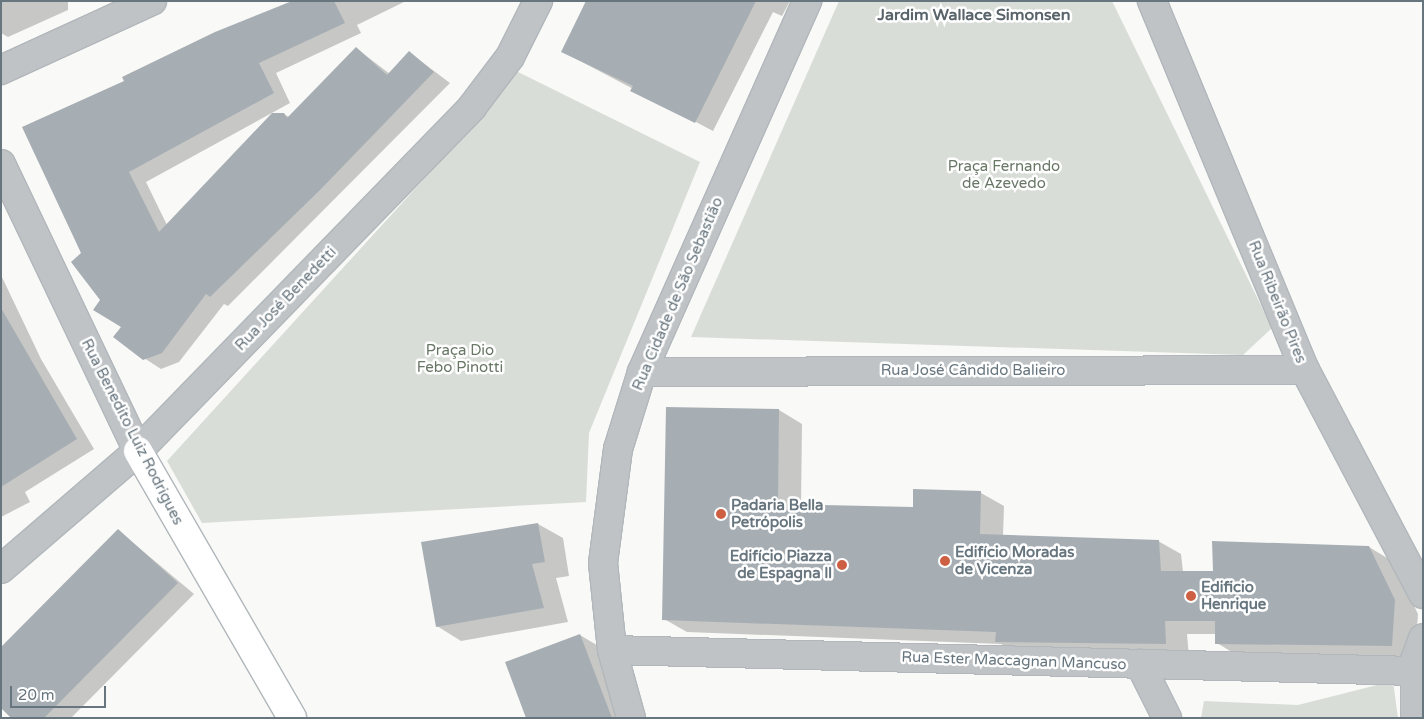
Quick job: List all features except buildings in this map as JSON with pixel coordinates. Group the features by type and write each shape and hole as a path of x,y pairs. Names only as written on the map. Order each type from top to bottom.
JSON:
{"street":[{"path":"1,70 152,1"},
{"name":"Rua José Benedetti","path":"1,569 138,451 472,107 510,57 538,1"},
{"name":"Rua Cidade de São Sebastião","path":"631,718 612,650 605,546 618,449 642,372 807,1"},
{"name":"Rua Ribeirão Pires","path":"1152,1 1305,370 1423,594"},
{"name":"Rua Benedito Luiz Rodrigues","path":"1,164 138,451 292,718"},
{"name":"Rua José Cândido Balieiro","path":"642,372 1305,370"},
{"path":"1415,718 1416,671 1423,638"},
{"name":"Rua Ester Maccagnan Mancuso","path":"612,650 1416,671"},
{"path":"1140,664 1167,718"}],"green space":[{"name":"Praça Fernando de Azevedo","path":"839,1 1112,1 1272,328 1243,355 691,337"},
{"name":"Praça Dio Febo Pinotti","path":"510,68 700,162 589,433 586,502 202,523 167,461 475,123"},
{"path":"1393,681 1398,718 1201,718 1204,701 1298,705"}],"place":[{"name":"Padaria Bella Petrópolis","path":"721,514"},
{"name":"Edifício Moradas de Vicenza","path":"945,561"},
{"name":"Edifício Piazza de Espagna ll","path":"842,565"},
{"name":"Edificio Henrique","path":"1191,596"}],"district":[{"name":"Jardim Wallace Simonsen","path":"974,15"}]}
